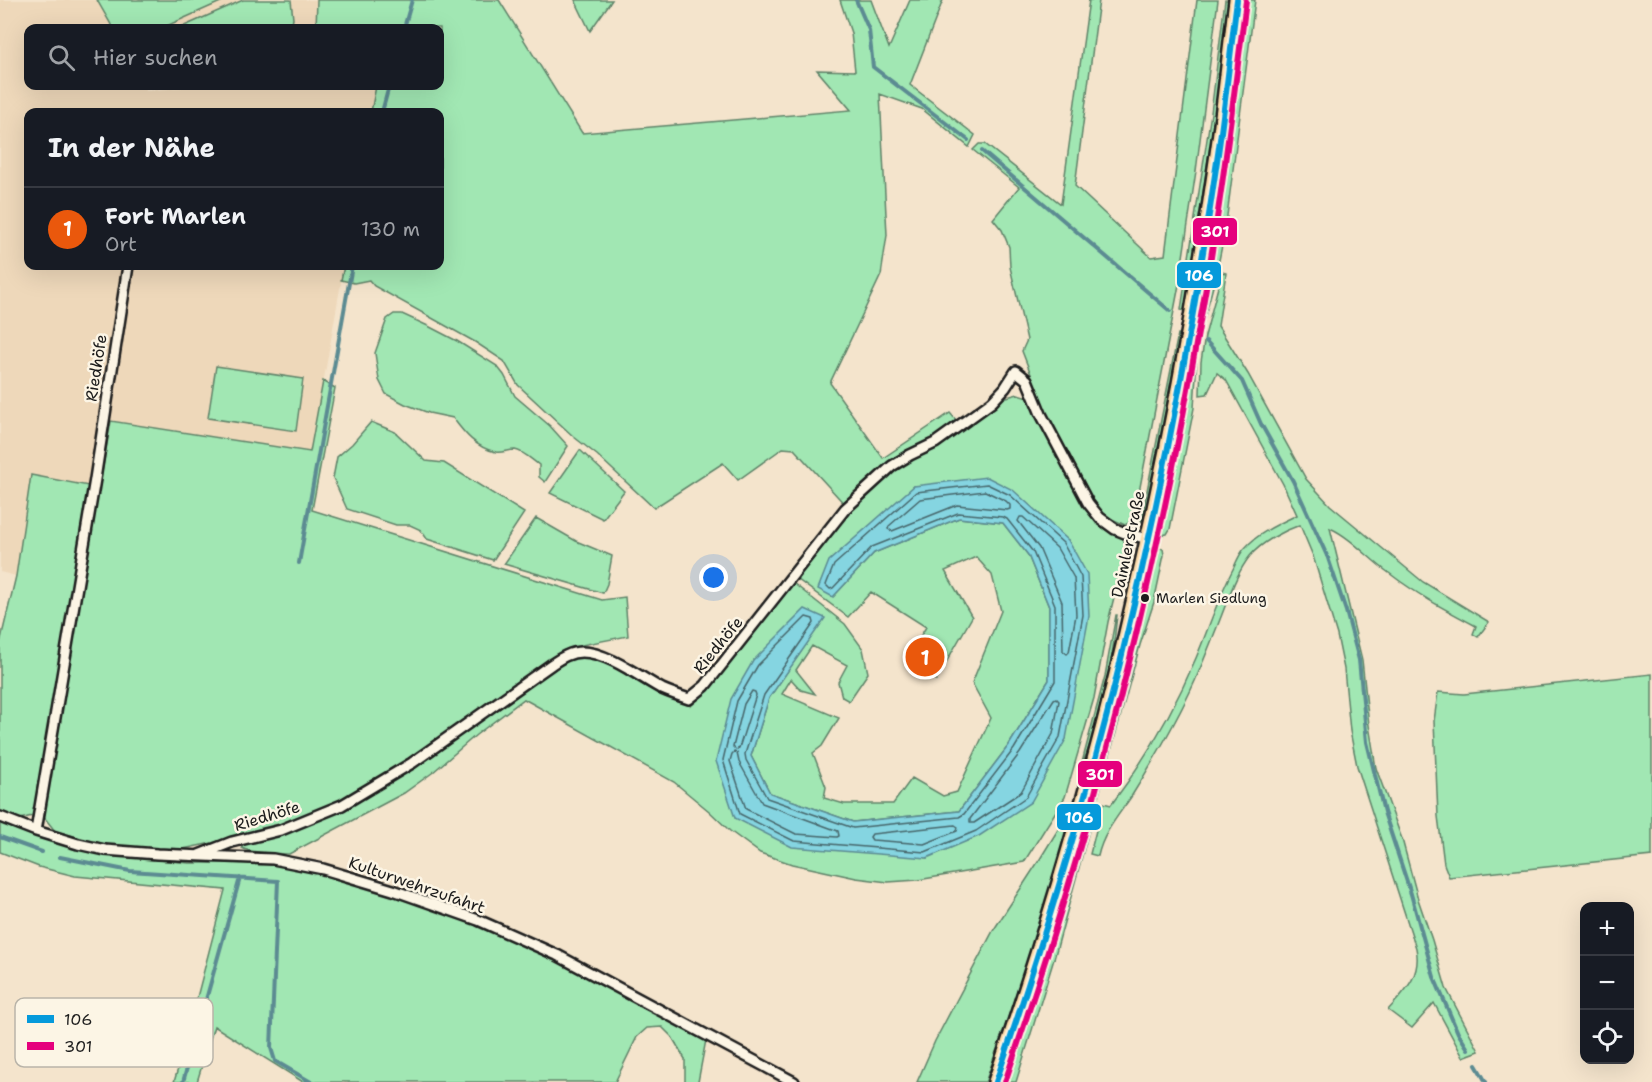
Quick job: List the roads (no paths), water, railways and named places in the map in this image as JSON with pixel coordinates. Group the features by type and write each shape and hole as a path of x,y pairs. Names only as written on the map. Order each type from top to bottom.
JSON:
{"main road":[{"name":"Daimlerstraße","path":"996,1082 1063,876 1098,752 1136,594 1141,537 1165,458 1197,287 1217,159 1236,0"}],"street":[{"name":"Riedhöfe","path":"36,831 127,270"},
{"name":"Riedhöfe","path":"199,855 232,842 281,830 342,805 412,763 567,655 581,652 593,653 612,660 665,691 688,699 694,697 845,509 892,466 936,443 992,402 1016,371 1027,380 1041,414 1088,503 1100,518 1115,529 1141,537"},
{"name":"Kulturwehrzufahrt","path":"0,817 36,831 105,850 273,859 323,869 393,890 478,920 557,956 794,1082"}],"water":[{"path":"987,477 1013,490 1068,540 1087,574 1089,616 1066,739 1031,802 979,836 927,858 792,847 735,818 716,761 731,699 753,661 805,609 825,618 769,698 751,756 770,793 853,822 959,811 1009,745 1049,680 1049,607 1028,555 1003,523 959,518 874,553 833,597 818,589 829,561 914,486"}],"waterway":[{"path":"405,24 412,0"},
{"path":"856,0 869,30 873,67 968,140"},
{"path":"383,108 388,90"},
{"path":"982,151 1170,311"},
{"path":"299,563 351,270"},
{"path":"1206,341 1242,381 1261,424 1293,481 1328,558 1346,611 1359,660 1367,742 1384,812 1411,894 1434,977 1458,1033 1468,1049"},
{"path":"0,837 42,852"},
{"path":"60,857 130,871 278,881 271,1048 275,1061 311,1082"},
{"path":"206,998 240,878"},
{"path":"1476,1065 1486,1082"},
{"path":"183,1082 187,1067"}],"place":[{"name":"Marlen Siedlung","path":"1145,598"},
{"name":"Fort Marlen","path":"925,657"}]}
